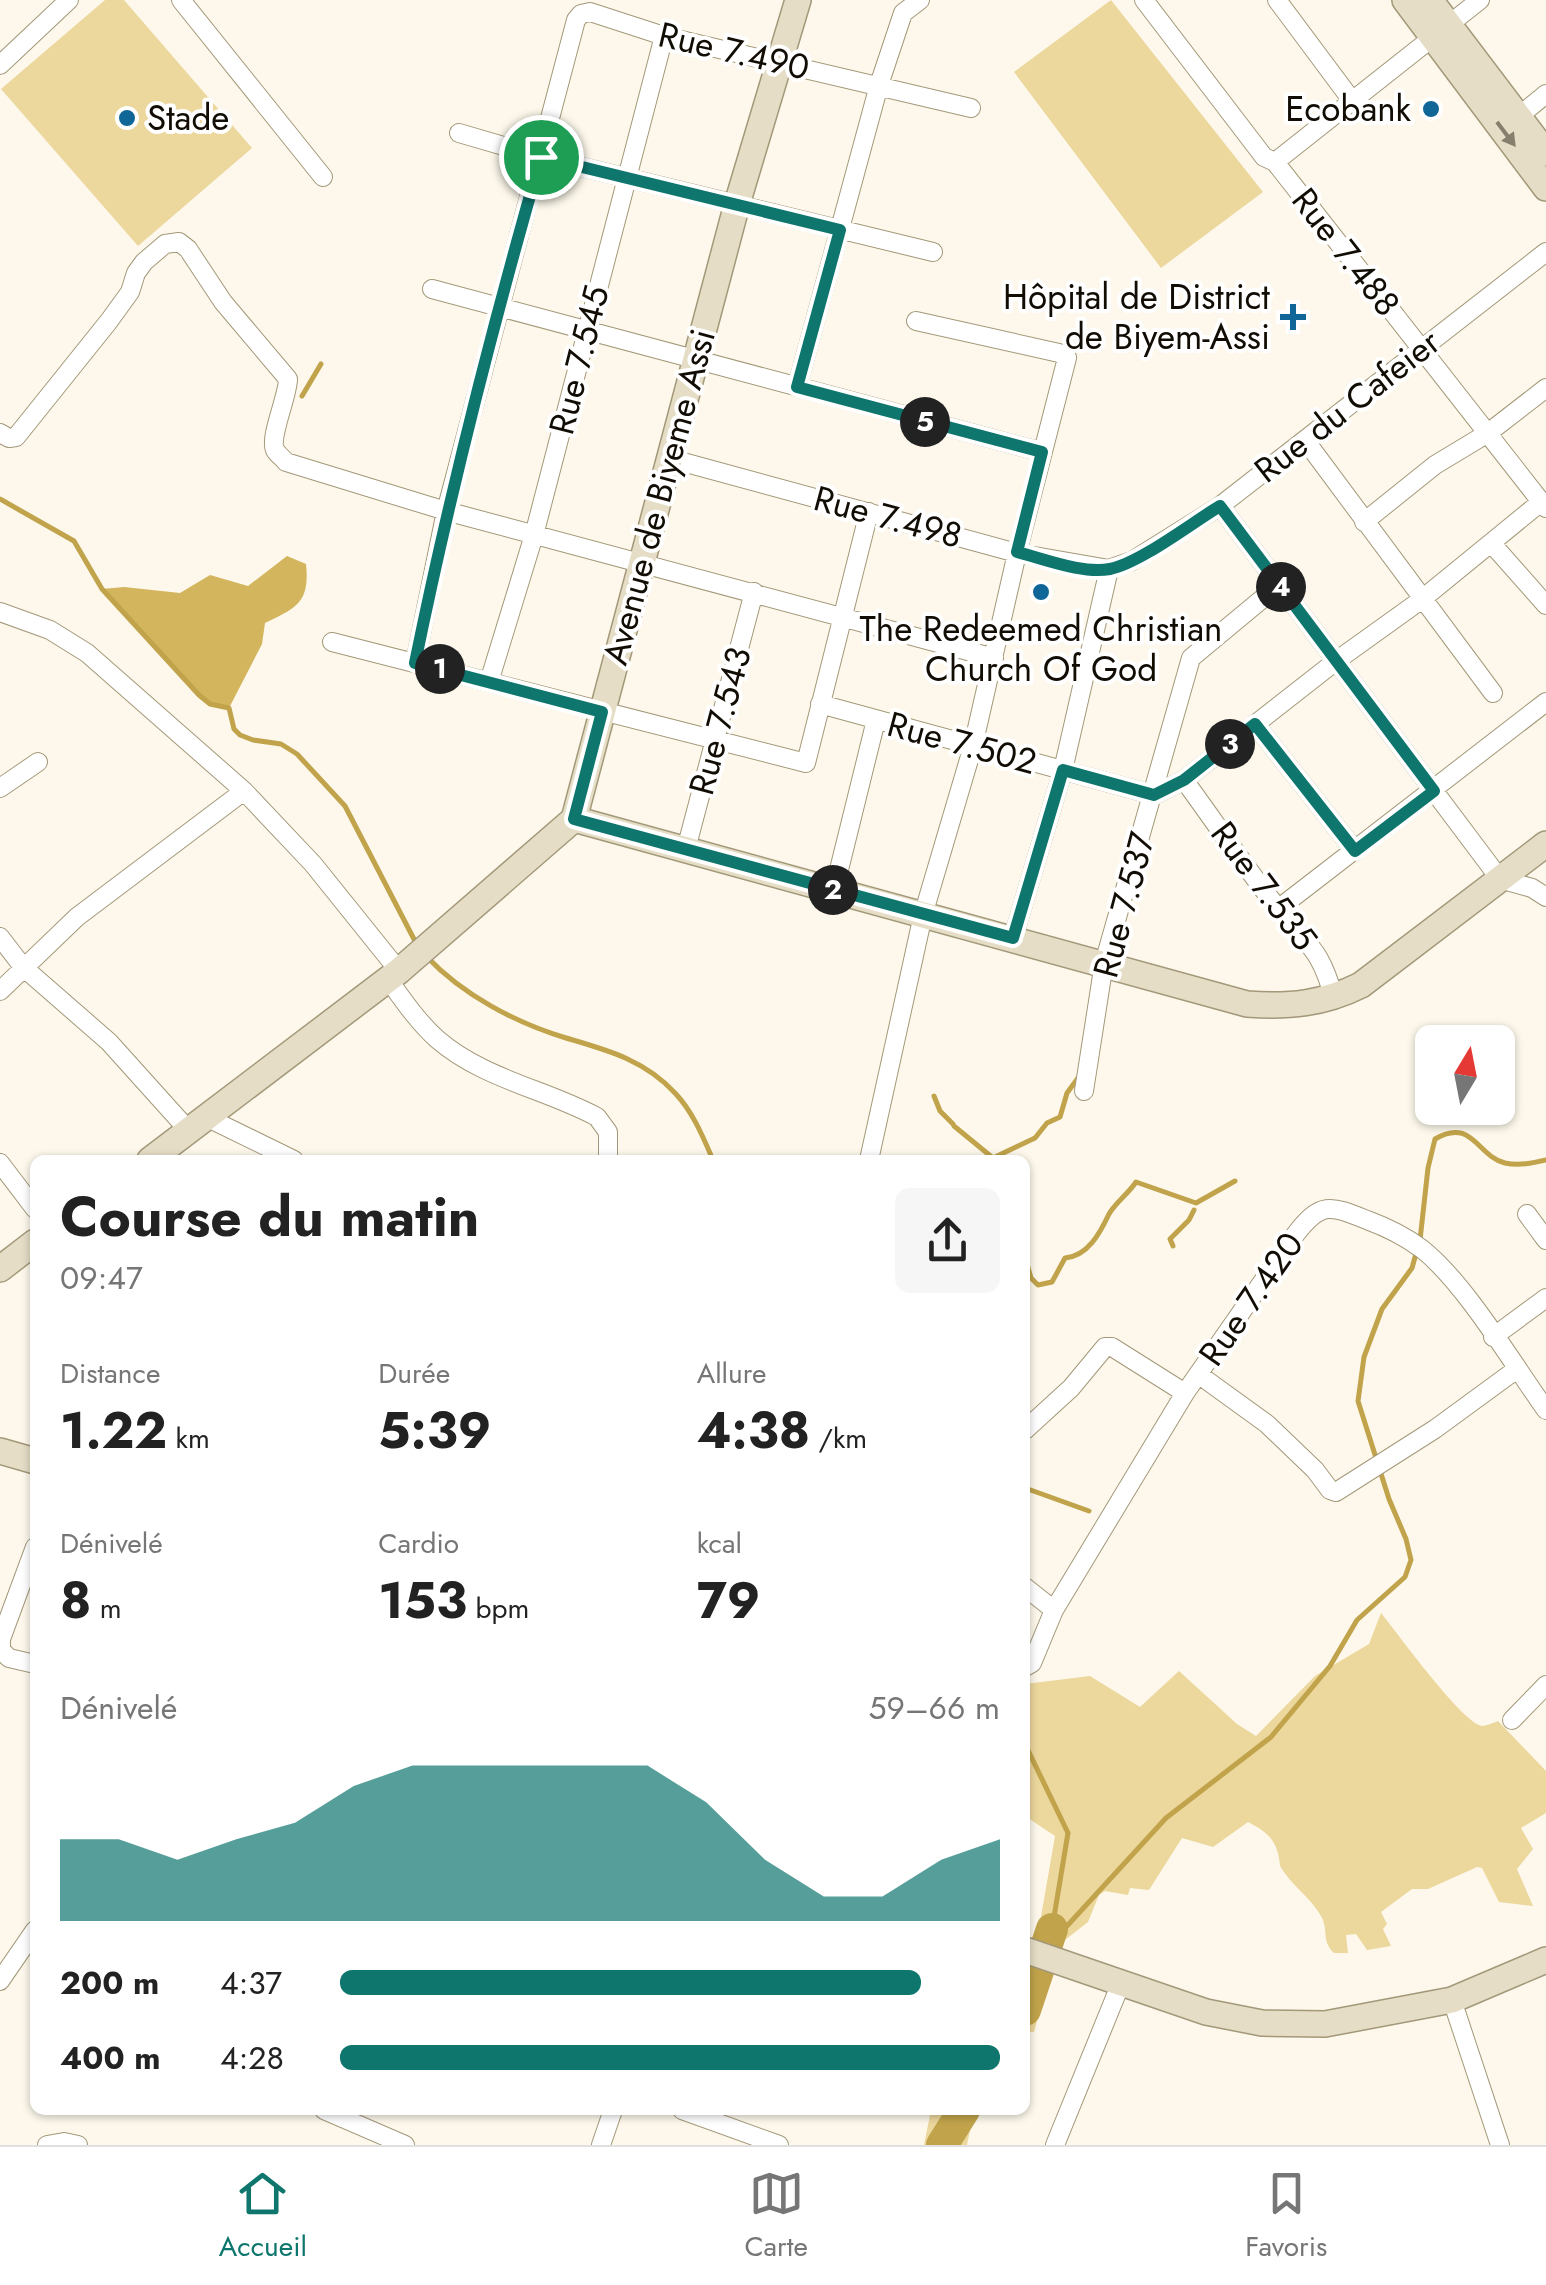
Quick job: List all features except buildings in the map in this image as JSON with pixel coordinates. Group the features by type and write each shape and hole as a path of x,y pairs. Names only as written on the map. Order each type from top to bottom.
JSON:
{"main road":[{"name":"Avenue de Biyeme Assi","path":"574,819 694,360 798,0"},
{"path":"1405,0 1441,30 1546,153"},
{"path":"1430,0 1441,30 1546,188"},
{"path":"157,1155 394,975 574,819 1246,1004 1304,1005 1334,998 1361,985 1546,844"},
{"path":"0,1269 30,1246"},
{"path":"0,1451 30,1459"},
{"path":"1030,1952 1206,2012 1262,2023 1325,2024 1452,2000 1546,1960"}],"street":[{"path":"2,57 68,0"},
{"path":"181,0 323,177"},
{"path":"797,387 879,85 903,14 920,0"},
{"name":"Rue 7.488","path":"1144,0 1264,157 1275,162 1544,505"},
{"path":"1277,0 1353,102"},
{"path":"1275,162 1480,0"},
{"name":"Rue 7.490","path":"415,663 446,512 498,308 576,20 581,14 590,12 664,36 971,108"},
{"name":"Rue 7.545","path":"489,682 534,535 664,36"},
{"path":"1518,116 1546,94"},
{"path":"459,133 541,157 932,252"},
{"path":"0,432 9,438 16,437 110,321 144,262 165,244 179,242 188,249 223,302 288,378 288,392 274,441 275,450 286,462 446,512 994,658"},
{"name":"Rue du Cafeier","path":"1109,569 1132,561 1220,506 1546,252"},
{"path":"432,289 1042,452"},
{"path":"869,1155 923,915 973,746 1067,358 916,321"},
{"path":"1364,522 1546,388"},
{"path":"1305,440 1493,693"},
{"name":"Rue 7.498","path":"668,458 1017,552 1109,569"},
{"path":"1154,795 1184,780 1544,505"},
{"path":"1220,506 1500,879 1532,888 1546,897"},
{"path":"332,642 806,762 869,512"},
{"path":"1492,544 1546,605"},
{"path":"1013,938 1063,770 1109,569"},
{"path":"1531,586 1546,573"},
{"name":"Rue 7.537","path":"1084,1091 1104,963 1191,658 1279,584"},
{"name":"Rue 7.543","path":"686,849 754,592"},
{"path":"0,612 50,630 87,653 244,791 313,864 394,975 416,1017 439,1041 494,1074 598,1117 608,1132 608,1155"},
{"path":"1278,909 1546,702"},
{"name":"Rue 7.502","path":"820,704 1154,795"},
{"path":"834,890 876,720"},
{"path":"1255,724 1355,851"},
{"path":"0,788 38,762"},
{"name":"Rue 7.535","path":"1184,780 1278,909 1314,947 1334,998"},
{"path":"0,991 107,894 244,791"},
{"path":"0,937 23,967 199,1125 280,1155"},
{"path":"0,1164 30,1203"},
{"name":"Rue 7.420","path":"1030,1663 1054,1610 1185,1393 1295,1236 1316,1212 1326,1207 1395,1232 1418,1246 1451,1278 1546,1410"},
{"path":"1527,1214 1546,1240"},
{"path":"1494,1337 1546,1298"},
{"path":"1030,1425 1071,1388 1105,1347 1185,1393"},
{"path":"1198,1374 1267,1424 1336,1492 1435,1429 1517,1370"},
{"path":"30,1561 1,1639 1,1650 9,1658 30,1663"},
{"path":"1030,1591 1054,1610"},
{"path":"1512,1720 1546,1685"},
{"path":"0,1981 30,1937"},
{"path":"1055,2145 1121,1983"},
{"path":"1452,2000 1500,2145"},
{"path":"336,2115 406,2145"},
{"path":"601,2145 611,2115"},
{"path":"696,2115 779,2145"},
{"path":"47,2145 78,2145"}],"shaded area":[{"name":"Stade","path":"105,0 124,0 252,148 138,246 1,89"},
{"path":"1111,0 1263,192 1161,268 1014,72"},
{"path":"287,556 306,564 303,595 293,608 265,623 262,644 229,708 210,704 199,695 102,589 124,587 180,593 210,575 248,586"},
{"path":"1381,1613 1461,1711 1483,1726 1498,1721 1546,1771 1546,1813 1521,1828 1533,1849 1517,1869 1533,1906 1499,1902 1482,1868 1477,1867 1428,1889 1412,1889 1381,1912 1391,1946 1367,1950 1356,1934 1346,1935 1348,1953 1334,1953 1321,1916 1280,1866 1271,1839 1248,1822 1213,1847 1182,1838 1149,1890 1130,1888 1128,1895 1105,1891 1099,1895 1088,1922 1061,1943 1038,1934 1055,1836 1030,1819 1030,1683 1090,1676 1140,1707 1179,1671 1237,1724 1256,1736 1315,1676 1369,1644"},
{"path":"1030,1965 1050,1974 1034,2032 1030,2032"},
{"path":"930,2115 973,2115 967,2145 924,2145"}],"waterway":[{"path":"302,396 321,364"},
{"path":"0,499 74,541 102,589 199,695 210,704 229,708 234,729 240,735 281,744 297,754 345,806 417,945"},
{"path":"427,957 457,984 510,1016 611,1052 651,1072 687,1108 711,1155"},
{"path":"999,1155 1035,1138 1047,1123 1060,1117 1067,1093 1078,1078"},
{"path":"934,1096 940,1111 953,1124"},
{"path":"954,1126 989,1155"},
{"path":"1420,1240 1435,1139 1458,1132 1505,1163 1546,1160"},
{"path":"1030,1274 1038,1285 1052,1282 1065,1258 1080,1253 1092,1242 1136,1182 1196,1203 1235,1181"},
{"path":"1173,1246 1170,1239 1194,1210"},
{"path":"1030,1754 1068,1833 1052,1929 1067,1926 1166,1818 1271,1737 1330,1666 1357,1620 1405,1577 1411,1560 1406,1539 1358,1401 1364,1357 1382,1309 1412,1268 1417,1250"},
{"path":"1030,1490 1089,1511"},
{"path":"1030,1995 1052,1929"},
{"path":"942,2145 961,2115"}],"place":[{"name":"Ecobank","path":"1431,109"},
{"name":"Stade","path":"127,118"},
{"name":"Hôpital de District de Biyem-Assi","path":"1293,317"},
{"name":"The Redeemed Christian Church Of God","path":"1041,592"}],"route":[{"path":"541,157 840,230 797,387 1042,452 1017,552 1109,569 1132,561 1220,506 1434,791 1355,851 1255,724 1184,780 1154,795 1063,770 1013,938 574,819 602,712 415,663 446,512 541,157"}]}
